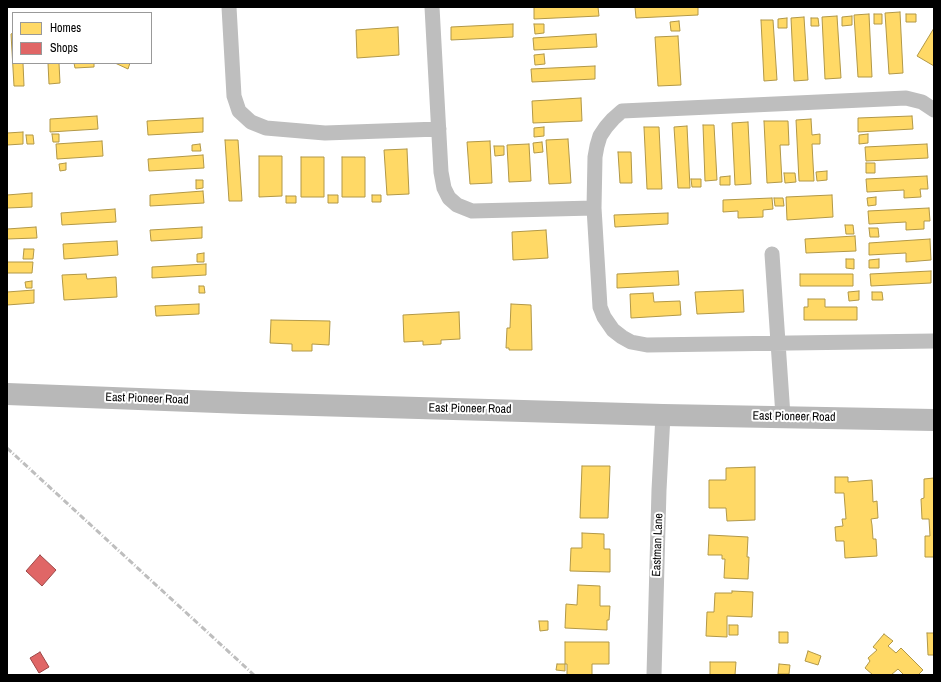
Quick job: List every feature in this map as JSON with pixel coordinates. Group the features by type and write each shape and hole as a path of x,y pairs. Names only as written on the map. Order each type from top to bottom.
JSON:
{"main road":[{"name":"East Pioneer Road","path":"7,394 244,403 934,420"}],"street":[{"path":"229,7 234,96 239,111 251,122 266,128 325,133 439,129"},
{"path":"432,7 443,183 449,198 457,206 472,211 594,208"},
{"path":"934,110 922,102 906,98 622,112 606,127 600,136 597,146 595,157 594,208 600,307 607,322 617,334 632,342 647,345 934,341"},
{"path":"772,254 783,416"},
{"name":"Eastman Lane","path":"654,675 659,490 663,414"}],"building: Homes":[{"path":"534,7 598,7 599,16 534,19"},
{"path":"635,7 698,7 698,15 636,18"},
{"path":"900,12 903,73 889,74 885,13"},
{"path":"869,14 872,77 858,77 854,15"},
{"path":"874,14 882,14 882,24 874,24"},
{"path":"906,14 916,14 916,22 906,22"},
{"path":"837,16 841,78 825,79 822,17"},
{"path":"852,16 852,25 842,26 842,17"},
{"path":"804,17 808,80 794,81 791,18"},
{"path":"787,18 787,28 778,28 778,19"},
{"path":"811,18 818,18 819,26 811,26"},
{"path":"761,20 773,20 777,80 764,81"},
{"path":"679,21 680,31 671,31 670,22"},
{"path":"513,24 513,37 451,40 451,27"},
{"path":"534,24 544,24 544,33 535,34"},
{"path":"398,27 399,55 357,58 356,30"},
{"path":"934,28 934,66 917,56"},
{"path":"596,34 597,47 534,50 533,38"},
{"path":"678,36 681,85 658,86 655,37"},
{"path":"544,54 545,64 535,65 534,55"},
{"path":"13,64 23,64 24,86 14,86"},
{"path":"48,64 59,64 60,83 49,84"},
{"path":"74,64 94,64 94,67 75,68"},
{"path":"117,64 130,64 128,69"},
{"path":"595,66 595,79 532,82 531,69"},
{"path":"581,98 582,121 533,123 532,101"},
{"path":"97,116 98,129 50,132 50,119"},
{"path":"912,116 913,129 858,132 858,118"},
{"path":"203,118 203,132 148,135 147,121"},
{"path":"811,119 812,135 820,134 820,144 812,144 814,181 799,181 796,120"},
{"path":"764,121 788,121 789,145 780,145 782,182 767,183"},
{"path":"748,122 751,184 735,185 732,123"},
{"path":"703,125 714,125 717,180 705,181"},
{"path":"687,126 690,188 678,188 674,127"},
{"path":"544,127 544,136 534,137 534,128"},
{"path":"644,127 659,127 662,189 647,189"},
{"path":"23,132 23,144 7,145 7,133"},
{"path":"52,134 59,134 59,142 53,142"},
{"path":"868,134 868,143 859,144 859,135"},
{"path":"26,135 33,135 34,144 27,144"},
{"path":"568,139 571,183 549,184 546,140"},
{"path":"225,140 238,140 242,201 229,201"},
{"path":"102,141 103,156 57,159 56,144"},
{"path":"490,141 492,183 470,184 467,142"},
{"path":"542,142 543,152 534,153 533,143"},
{"path":"200,144 201,151 192,151 192,145"},
{"path":"529,144 531,181 509,182 507,145"},
{"path":"927,144 928,158 866,161 865,147"},
{"path":"494,146 504,146 504,155 495,156"},
{"path":"407,149 409,194 387,195 384,150"},
{"path":"618,152 631,152 632,183 620,183"},
{"path":"203,155 204,168 149,171 148,159"},
{"path":"259,156 282,156 282,196 259,197"},
{"path":"301,157 324,157 324,197 301,197"},
{"path":"342,157 365,157 365,197 342,197"},
{"path":"66,163 66,170 60,171 59,164"},
{"path":"866,163 875,163 875,173 866,173"},
{"path":"827,171 827,180 817,181 816,172"},
{"path":"784,173 795,173 796,182 785,183"},
{"path":"730,176 730,185 720,185 720,177"},
{"path":"927,176 928,189 920,189 921,197 904,198 904,190 867,192 866,179"},
{"path":"691,179 701,179 701,187 692,187"},
{"path":"196,180 203,180 203,188 196,189"},
{"path":"203,191 204,203 150,206 150,195"},
{"path":"32,193 32,207 7,208 7,195"},
{"path":"328,195 338,195 338,203 328,203"},
{"path":"372,195 381,195 381,202 372,202"},
{"path":"832,195 833,217 787,220 786,197"},
{"path":"286,196 296,196 296,203 286,203"},
{"path":"876,197 876,205 868,206 867,198"},
{"path":"772,198 773,209 763,210 763,217 738,218 738,211 723,212 723,200"},
{"path":"774,198 783,198 784,206 775,206"},
{"path":"929,208 930,221 924,221 924,229 906,230 906,222 869,224 868,211"},
{"path":"115,209 116,222 62,225 61,213"},
{"path":"668,213 668,224 615,227 614,215"},
{"path":"845,225 853,225 854,234 846,234"},
{"path":"36,227 37,238 7,239 7,229"},
{"path":"202,227 202,238 151,241 150,230"},
{"path":"869,228 878,228 879,237 870,237"},
{"path":"546,230 548,258 513,260 512,232"},
{"path":"855,236 856,251 806,253 805,239"},
{"path":"930,239 931,260 906,262 906,253 869,255 869,243"},
{"path":"117,241 118,255 64,259 63,244"},
{"path":"24,249 34,249 33,259 23,259"},
{"path":"204,253 204,262 197,262 197,254"},
{"path":"846,259 854,259 854,269 846,268"},
{"path":"879,259 879,268 869,268 869,260"},
{"path":"7,262 33,262 32,273 7,273"},
{"path":"206,264 206,275 152,278 152,267"},
{"path":"678,271 679,285 617,288 617,274"},
{"path":"931,271 931,283 871,286 870,274"},
{"path":"86,274 87,279 116,277 117,297 64,300 62,275"},
{"path":"800,274 853,274 853,286 800,286"},
{"path":"32,281 32,288 26,288 25,282"},
{"path":"199,286 204,286 205,293 199,293"},
{"path":"34,290 34,303 7,305 7,292"},
{"path":"743,290 744,312 697,314 695,292"},
{"path":"859,291 859,300 849,301 848,292"},
{"path":"872,292 882,292 883,300 872,300"},
{"path":"653,293 654,302 680,301 681,315 631,318 630,294"},
{"path":"808,299 825,299 825,307 857,307 857,320 804,320 804,307 808,307"},
{"path":"199,304 199,314 156,316 155,306"},
{"path":"511,304 531,305 532,350 509,350 509,348 506,348 507,328 510,328"},
{"path":"459,312 460,339 441,340 441,344 423,345 423,341 404,342 403,315"},
{"path":"271,320 330,321 329,345 312,344 312,351 292,351 292,344 270,343"},
{"path":"582,466 610,466 608,518 580,518"},
{"path":"755,467 755,520 727,521 726,508 709,508 709,480 726,480 726,468"},
{"path":"835,477 848,477 848,482 872,480 873,502 877,501 878,518 871,519 873,539 876,539 877,556 845,558 844,541 836,541 835,527 843,526 842,519 846,519 844,493 835,493"},
{"path":"934,478 934,557 925,557 925,536 930,536 929,519 922,519 921,499 924,498 924,479"},
{"path":"582,533 604,534 604,549 610,549 610,572 570,571 571,548 582,548"},
{"path":"709,535 748,537 748,579 724,578 725,559 722,559 722,555 708,555"},
{"path":"578,585 600,586 600,606 610,606 609,620 607,620 607,630 565,628 566,604 577,605"},
{"path":"732,591 753,592 752,617 727,616 727,637 706,636 707,612 714,612 715,593 732,593"},
{"path":"539,621 548,621 548,630 540,631"},
{"path":"729,625 738,625 738,635 729,635"},
{"path":"779,632 788,632 788,643 779,643"},
{"path":"927,633 934,633 934,655 928,655"},
{"path":"884,634 893,641 888,646 896,653 901,648 923,670 918,675 904,675 898,669 891,675 873,675 865,668 870,661 868,658 877,650 873,647"},
{"path":"565,642 609,642 609,664 592,664 592,675 567,675 567,664 565,664"},
{"path":"808,651 821,656 818,665 805,661"},
{"path":"710,662 736,662 735,675 710,675"},
{"path":"557,664 565,664 565,671 556,670"},
{"path":"779,664 790,665 789,674 778,674"}],"building: Shops":[{"path":"40,555 56,570 42,586 26,571"},
{"path":"40,652 49,667 39,673 30,658"}],"railway":[{"path":"7,448 254,675"}]}
